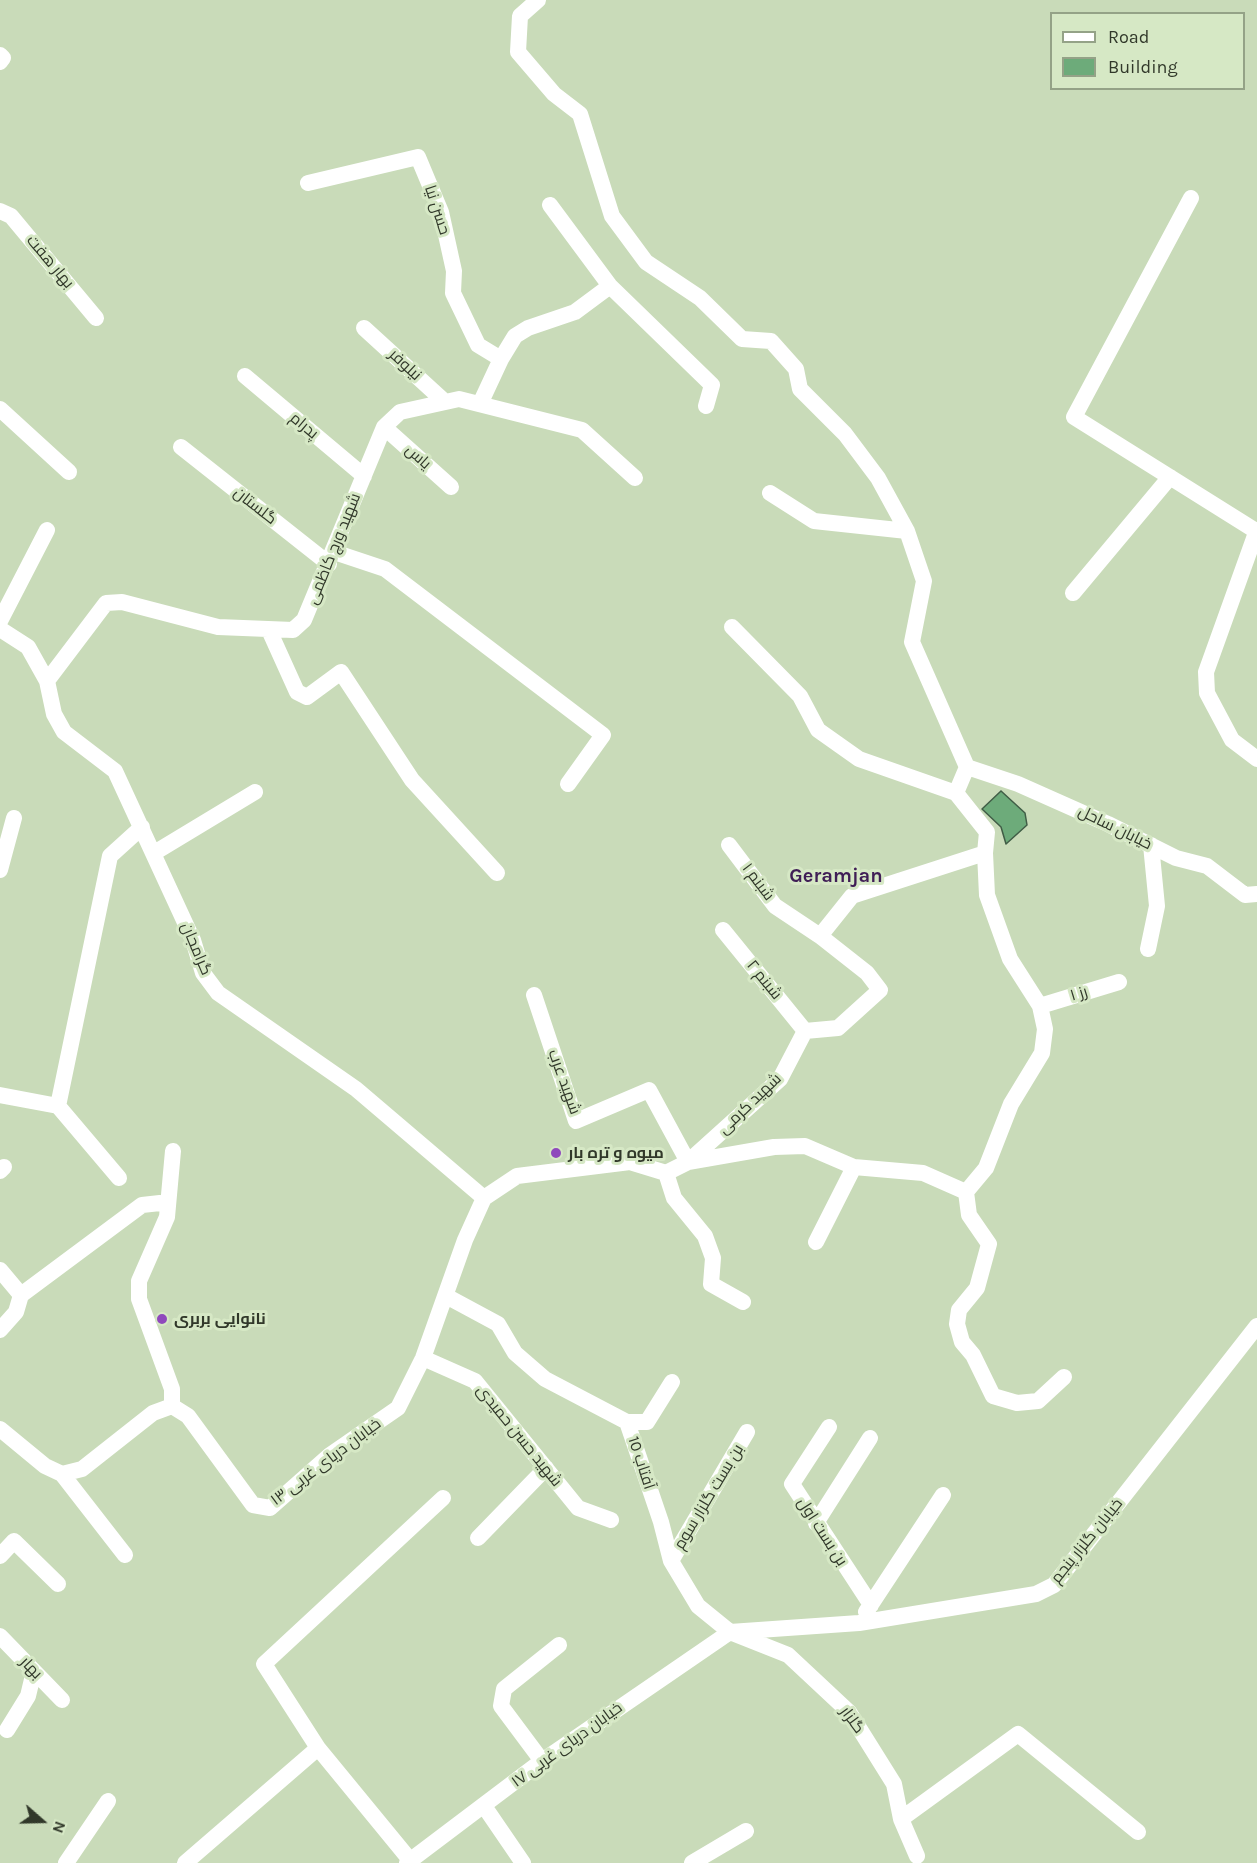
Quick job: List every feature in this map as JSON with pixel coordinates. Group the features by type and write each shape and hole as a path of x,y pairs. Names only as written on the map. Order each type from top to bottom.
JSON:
{"street":[{"path":"538,0 520,16 518,52 554,94 580,114 612,216 646,262 700,298 742,339 771,341 796,369 800,389 845,434 878,478 908,531 924,581 912,642 967,767 956,794"},
{"path":"0,55 3,58 0,62"},
{"name":"حسن نیا","path":"308,183 417,157 441,212 454,271 453,293 478,345 501,359"},
{"path":"1191,198 1074,417 1256,531 1206,672 1207,693 1232,740 1257,759"},
{"path":"550,205 610,286 712,385 706,406"},
{"name":"بهار هفت","path":"0,211 11,216 96,318"},
{"path":"480,404 501,359 515,336 528,328 575,312 610,286"},
{"name":"نیلوفر","path":"364,328 445,402"},
{"name":"پدرام","path":"245,376 364,476"},
{"path":"384,427 400,412 459,399 582,430 635,478"},
{"path":"0,409 69,472"},
{"name":"شهید ورچ کاظمی","path":"47,681 106,603 122,602 219,627 293,630 304,620 332,558 384,427"},
{"name":"یاس","path":"384,427 451,487"},
{"name":"گلستان","path":"181,447 332,558"},
{"path":"1073,593 1170,477"},
{"path":"770,494 814,522 908,531"},
{"path":"0,621 47,530"},
{"path":"332,558 385,568 603,735 568,784"},
{"path":"732,627 800,696 818,730 859,759 956,794 987,832 985,853 987,895 1010,959 1040,1006 1045,1029 1042,1053 1011,1104 986,1168 966,1192 969,1215 989,1244 977,1288 959,1310 957,1324 962,1342 973,1355 993,1396 1017,1403 1038,1401 1064,1377"},
{"name":"گرامجان","path":"0,628 28,647 47,681 54,714 64,732 115,771 193,940 203,973 218,993 356,1089 484,1198"},
{"path":"269,630 297,692 307,697 341,672 412,780 497,873"},
{"name":"خیابان ساحل","path":"967,767 1018,784 1108,824 1176,858 1207,866 1245,895 1257,894"},
{"path":"154,853 255,792"},
{"path":"0,870 14,818"},
{"path":"58,1106 110,856 142,827"},
{"name":"شبنم ۱","path":"729,845 775,906 820,936"},
{"path":"1149,949 1157,906 1151,845"},
{"path":"805,1031 838,1028 880,990 867,973 820,936 852,896 985,853"},
{"name":"شبنم ۲","path":"723,930 805,1031"},
{"name":"رز ۱","path":"1040,1006 1119,982"},
{"name":"شهید عرب","path":"534,995 576,1121 649,1090 688,1162"},
{"name":"شهید کرمی","path":"688,1162 780,1079 805,1031"},
{"path":"0,1095 58,1106 119,1178"},
{"path":"484,1198 517,1176 630,1162 666,1173 688,1162 774,1147 805,1146 854,1167 923,1173 966,1192"},
{"path":"62,1474 82,1469 153,1413 172,1406 172,1389 139,1299 139,1281 167,1217 166,1206 173,1150"},
{"path":"816,1242 854,1167"},
{"path":"666,1173 674,1198 705,1236 713,1258 711,1284 743,1302"},
{"name":"خیابان دریای غربی ۱۳","path":"172,1406 188,1416 253,1505 270,1508 330,1455 398,1408 423,1358 465,1240 484,1198"},
{"path":"0,1330 16,1312 21,1295 142,1205 160,1203 166,1206"},
{"path":"0,1270 21,1295"},
{"name":"آفتاب 10","path":"446,1296 498,1324 515,1353 545,1379 627,1422 661,1522 671,1561 698,1606 730,1632"},
{"name":"خیابان گلزار پنجم","path":"730,1632 859,1623 1036,1594 1054,1585 1257,1326"},
{"name":"شهید حسن حمیدی","path":"423,1358 475,1381 578,1508 611,1520"},
{"path":"627,1422 647,1422 672,1382"},
{"name":"بن بست اول","path":"829,1427 792,1484 870,1605"},
{"path":"0,1430 45,1466 62,1474 124,1555"},
{"name":"بن بست گلزار سوم","path":"671,1561 747,1432"},
{"path":"816,1523 870,1438"},
{"path":"478,1538 546,1468"},
{"path":"859,1623 943,1496"},
{"path":"408,1862 318,1748 264,1664 443,1498"},
{"path":"0,1556 14,1541 58,1584"},
{"name":"خیابان دریای غربی ۱۷","path":"408,1862 542,1761 730,1632"},
{"name":"گلزار","path":"730,1632 788,1655 849,1712 894,1784 901,1819 920,1861"},
{"name":"بهار","path":"0,1636 62,1700"},
{"path":"542,1761 501,1706 504,1689 559,1645"},
{"path":"8,1730 28,1696 34,1671"},
{"path":"901,1819 1018,1734 1138,1832"},
{"path":"185,1863 318,1748"},
{"path":"66,1863 108,1801"},
{"path":"484,1806 523,1863"},
{"path":"693,1863 746,1831"}],"building":[{"path":"1001,791 1025,813 1027,825 1006,844 1001,827 982,809"}],"place":[{"name":"میوه و تره بار","path":"556,1153"},
{"name":"نانوایی بربری","path":"162,1319"}],"district":[{"name":"Geramjan","path":"836,876"}]}
